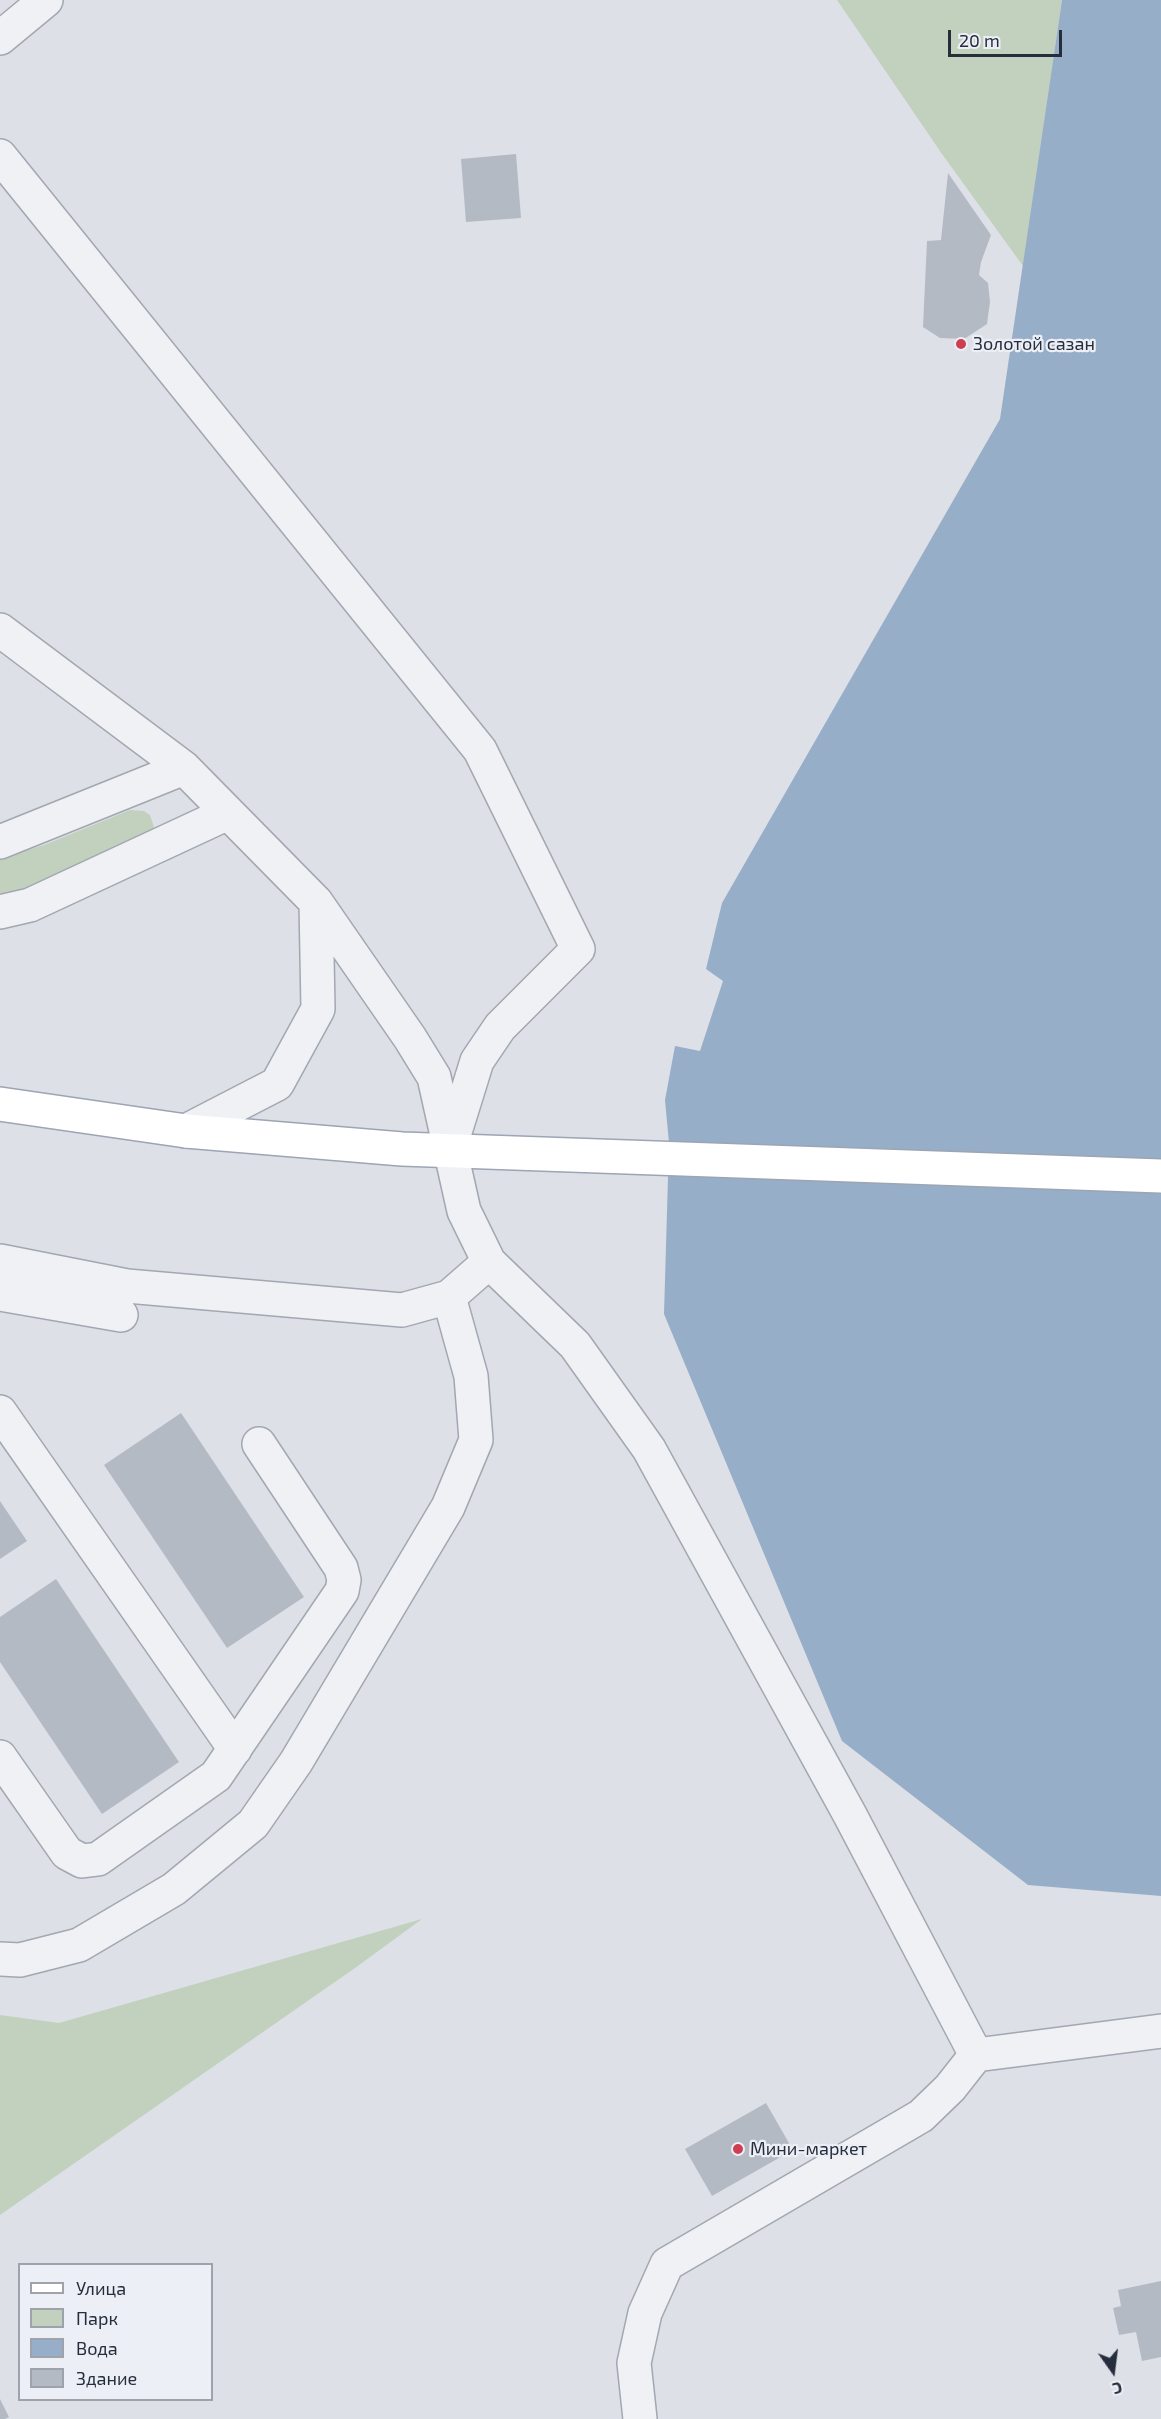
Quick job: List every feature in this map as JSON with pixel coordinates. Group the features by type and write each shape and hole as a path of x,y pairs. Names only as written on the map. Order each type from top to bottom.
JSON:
{"main road":[{"path":"0,1104 186,1131 402,1149 626,1155 1161,1176"}],"street":[{"path":"0,38 46,0"},
{"path":"0,156 480,750 578,949 500,1027 477,1061 450,1150"},
{"path":"0,630 184,768 316,902 410,1038 434,1077 464,1211 489,1262 575,1345 649,1449 850,1815 976,2055"},
{"path":"0,842 184,768"},
{"path":"0,912 30,905 228,813"},
{"path":"186,1131 277,1084 318,1009 316,902"},
{"path":"0,1261 127,1286 402,1310 449,1297 489,1262"},
{"path":"0,1294 121,1315"},
{"path":"0,1959 20,1960 79,1945 174,1889 253,1824 296,1762 448,1507 476,1440 471,1376 449,1297"},
{"path":"0,1412 235,1749"},
{"path":"0,1757 67,1853 82,1861 98,1859 216,1776 342,1591 344,1581 341,1568 259,1444"},
{"path":"640,2419 634,2363 645,2313 666,2264 921,2116 950,2088 976,2055 1161,2031"}],"green space":[{"path":"837,0 1062,0 1023,266 942,154"},
{"path":"130,810 144,811 150,815 156,833 28,894 0,898 0,858 44,845"},
{"path":"422,1919 0,2215 0,2015 59,2023"}],"water":[{"path":"1062,0 1161,0 1161,1896 1028,1885 842,1741 664,1314 669,1143 665,1100 675,1046 700,1051 723,981 706,969 722,903 1000,419"}],"building":[{"path":"516,154 521,218 466,222 461,159"},
{"path":"948,173 991,235 981,262 979,275 988,283 990,302 987,324 964,339 940,338 923,327 927,241 941,240"},
{"path":"181,1413 304,1597 227,1648 104,1465"},
{"path":"0,1501 27,1541 0,1559"},
{"path":"56,1579 179,1762 102,1814 0,1662 0,1617"},
{"path":"766,2103 793,2150 712,2196 685,2149"},
{"path":"1161,2281 1161,2357 1142,2361 1136,2332 1119,2335 1113,2308 1121,2306 1118,2290"},
{"path":"0,2399 9,2417 5,2419 0,2419"}],"place":[{"name":"Золотой сазан","path":"961,344"},
{"name":"Мини-маркет","path":"738,2149"}]}
